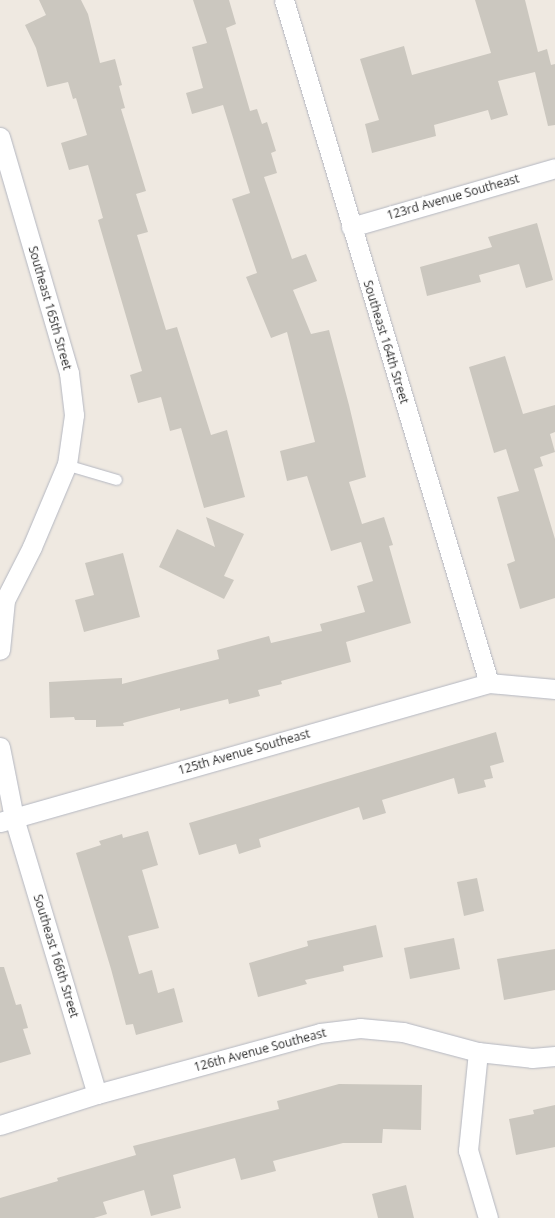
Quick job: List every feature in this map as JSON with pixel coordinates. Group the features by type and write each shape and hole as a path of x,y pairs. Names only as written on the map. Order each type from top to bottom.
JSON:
{"street":[{"name":"Southeast 164th Street","path":"284,0 489,683"},
{"name":"Southeast 165th Street","path":"0,136 69,373 74,415 66,465 32,547 3,600 0,650"},
{"name":"123rd Avenue Southeast","path":"351,227 555,168"},
{"path":"489,683 555,688"},
{"name":"125th Avenue Southeast","path":"7,820 489,683"},
{"path":"0,747 7,820"},
{"name":"Southeast 166th Street","path":"7,820 97,1094"},
{"name":"126th Avenue Southeast","path":"0,1125 97,1094 320,1033 360,1028 404,1032 478,1052 532,1058 555,1056"},
{"path":"478,1052 468,1150 488,1218"}],"lane":[{"path":"66,465 116,480"}],"building":[{"path":"39,0 81,0 88,14 100,63 115,59 122,85 119,86 125,108 121,109 146,191 136,194 148,232 137,235 166,330 177,327 211,435 227,430 245,497 204,508 181,428 170,431 161,397 138,403 130,375 142,371 98,220 103,218 88,165 69,170 61,143 87,135 76,98 73,99 68,82 47,87 36,48 25,25 46,15"},
{"path":"193,0 229,0 236,24 226,28 250,111 257,109 262,124 267,122 276,151 271,153 277,173 264,177 292,259 306,254 317,281 293,290 311,334 329,330 349,405 366,477 349,482 362,524 384,517 393,545 389,546 411,623 346,642 351,662 281,681 282,684 258,690 260,696 229,704 228,699 180,711 180,708 123,723 124,726 96,727 96,720 75,720 74,717 50,718 49,682 122,678 122,684 219,659 217,650 269,636 271,643 322,631 320,624 365,612 357,586 373,581 361,542 331,551 307,476 287,481 280,451 315,442 287,332 271,338 246,277 257,273 232,199 250,193 223,105 192,114 186,93 203,88 192,47 207,43"},
{"path":"475,0 525,0 538,52 547,49 551,65 555,64 555,125 548,126 535,72 498,81 508,115 491,120 488,110 434,125 436,136 372,153 365,124 379,120 360,59 404,46 412,75 491,53"},
{"path":"537,223 553,280 526,288 519,264 479,275 481,282 427,296 420,267 492,247 488,237"},
{"path":"505,356 523,414 555,405 555,432 550,434 555,452 540,457 543,466 534,469 555,539 555,598 520,609 507,564 515,561 497,497 519,491 506,449 494,453 469,367"},
{"path":"206,517 244,534 224,576 234,580 224,599 159,567 177,529 215,547"},
{"path":"123,553 140,617 84,632 75,600 94,595 85,563"},
{"path":"496,732 504,762 490,766 493,778 484,780 486,787 458,794 454,778 382,800 386,813 363,820 359,807 259,839 261,847 239,854 236,844 199,855 189,823"},
{"path":"148,831 158,865 142,870 159,928 128,936 139,974 152,970 158,993 174,988 183,1022 136,1035 133,1024 126,1025 76,853 101,845 99,841 122,834 123,838"},
{"path":"477,878 484,911 464,916 457,882"},
{"path":"376,925 383,957 343,966 344,971 305,980 307,984 258,997 249,963 308,946 307,941"},
{"path":"454,938 460,969 410,979 404,948"},
{"path":"555,949 555,990 504,1000 497,959"},
{"path":"0,967 4,967 16,1005 21,1004 28,1028 23,1029 31,1054 0,1063"},
{"path":"339,1084 422,1085 421,1130 383,1129 382,1143 343,1143 273,1161 276,1171 241,1180 235,1158 173,1175 181,1208 151,1216 144,1190 103,1202 107,1214 94,1218 0,1218 0,1198 58,1181 57,1178 136,1155 133,1146 279,1109 277,1101"},
{"path":"555,1105 555,1147 516,1155 509,1119 534,1114 533,1110"},
{"path":"406,1185 414,1218 378,1218 372,1194"}]}
